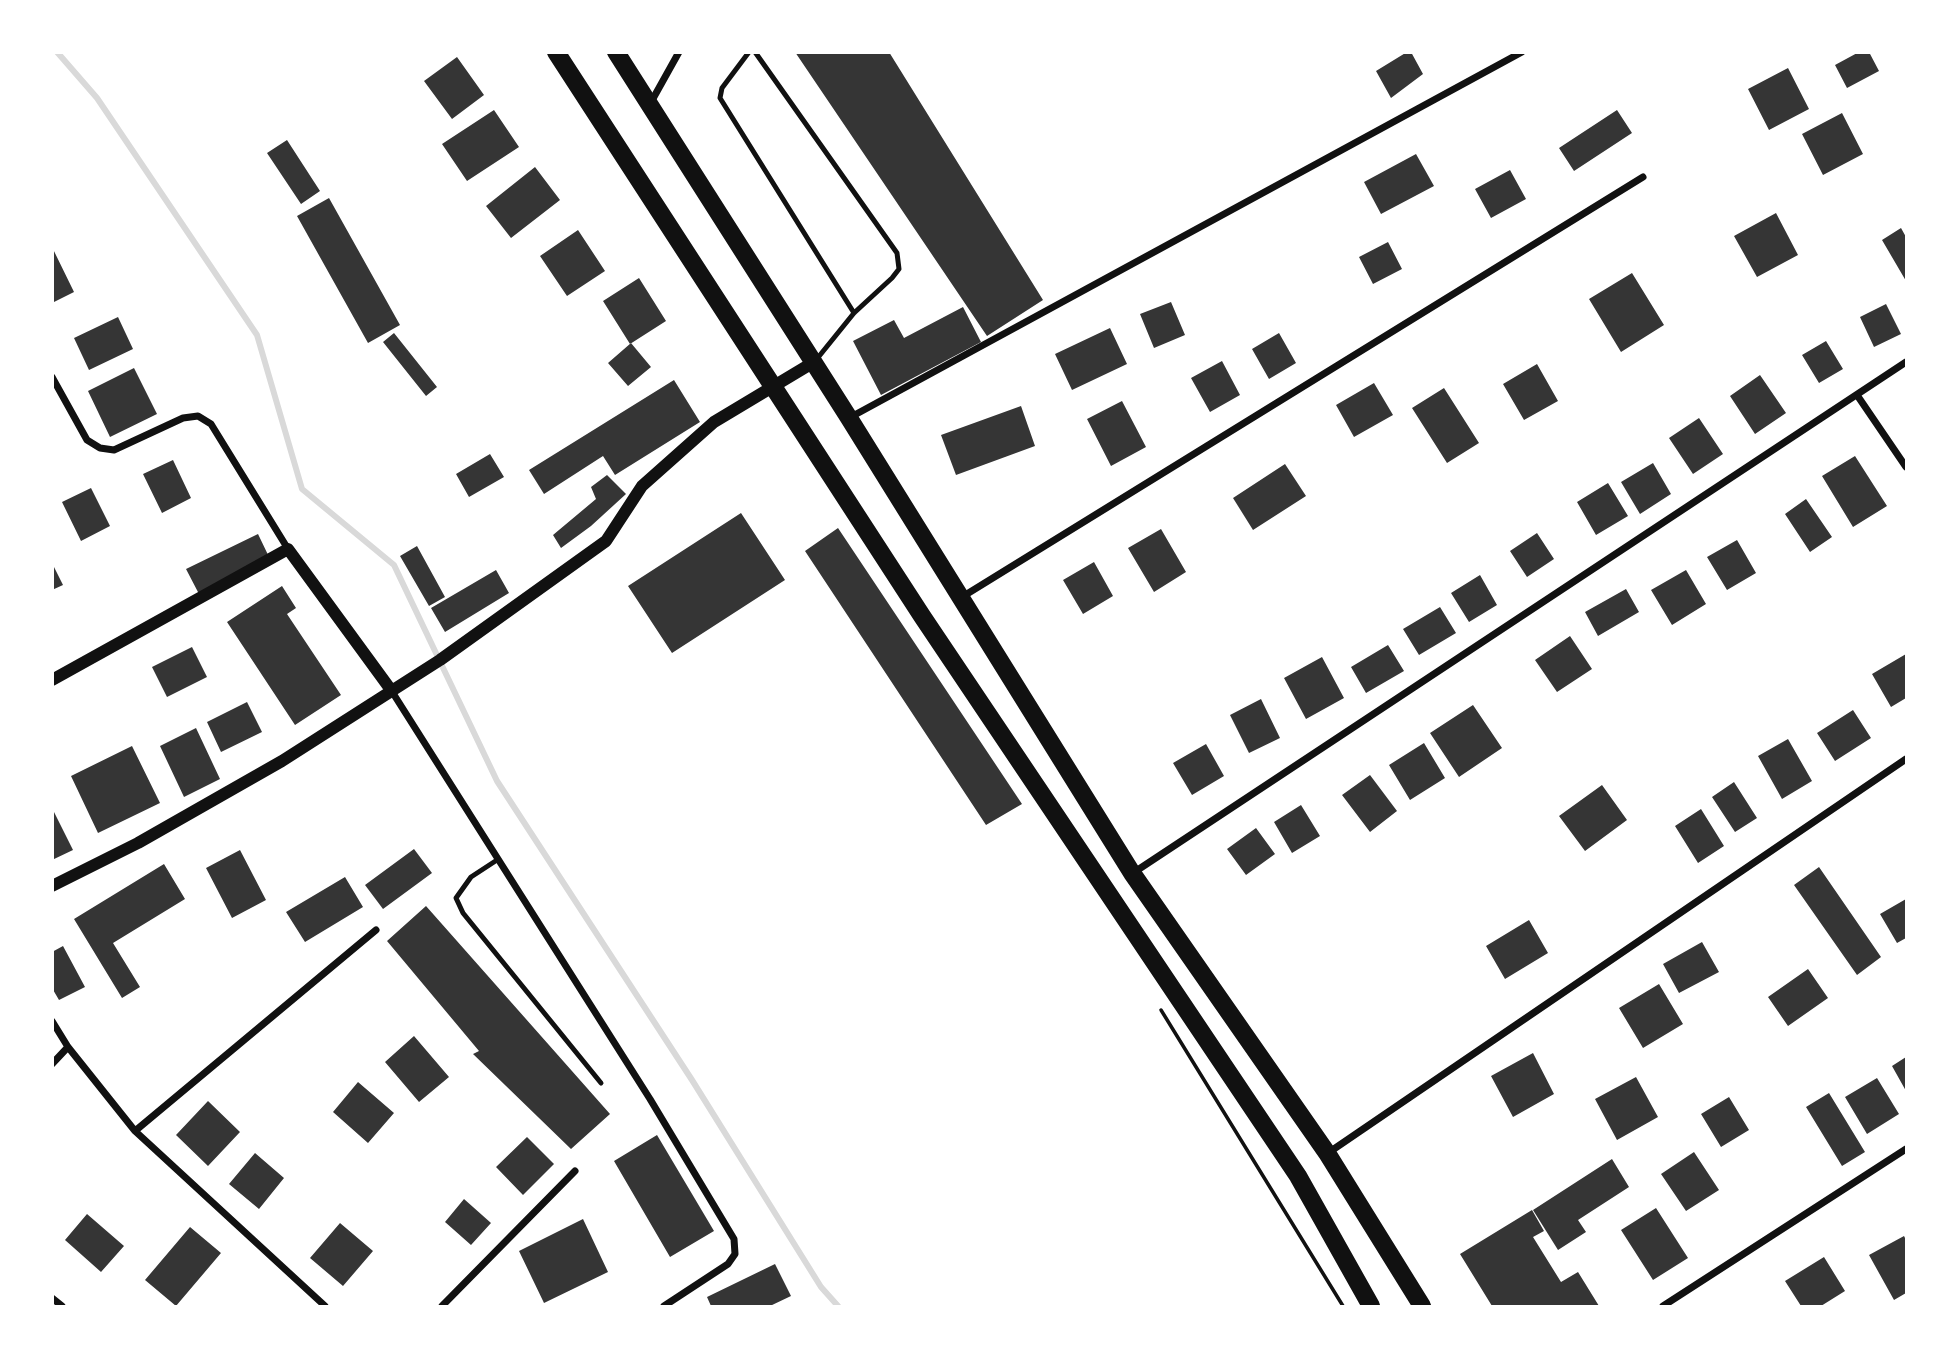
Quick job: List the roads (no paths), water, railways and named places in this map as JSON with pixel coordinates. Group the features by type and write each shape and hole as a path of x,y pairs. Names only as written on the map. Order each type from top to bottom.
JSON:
{"main road":[{"path":"556,52 922,617 1298,1176 1371,1307"},
{"path":"616,52 814,362 1132,873 1327,1153 1422,1307"}],"street":[{"path":"650,104 679,52"},
{"path":"849,418 1522,52"},
{"path":"961,597 1643,177"},
{"path":"52,886 138,844 270,768 440,660 606,541 642,486 713,422 814,362"},
{"path":"1132,873 1906,362"},
{"path":"52,377 87,440 100,448 114,450 183,418 198,416 211,424 288,550 391,690 650,1099 734,1239 735,1254 728,1264 664,1307"},
{"path":"1857,395 1906,467"},
{"path":"52,680 288,550"},
{"path":"1327,1153 1906,759"},
{"path":"135,1132 376,930"},
{"path":"52,1021 68,1047 135,1132 325,1307"},
{"path":"52,1064 68,1047"},
{"path":"1663,1307 1906,1149"},
{"path":"442,1307 575,1171"},
{"path":"52,1298 62,1307"}],"lane":[{"path":"749,52 722,88 720,98 854,313"},
{"path":"755,52 897,254 899,269 854,313 814,362"},
{"path":"497,860 471,877 456,898 463,913 601,1083"}],"waterway":[{"path":"57,52 97,98 257,335 302,489 394,565 497,781 692,1080 821,1287 838,1306"}]}
